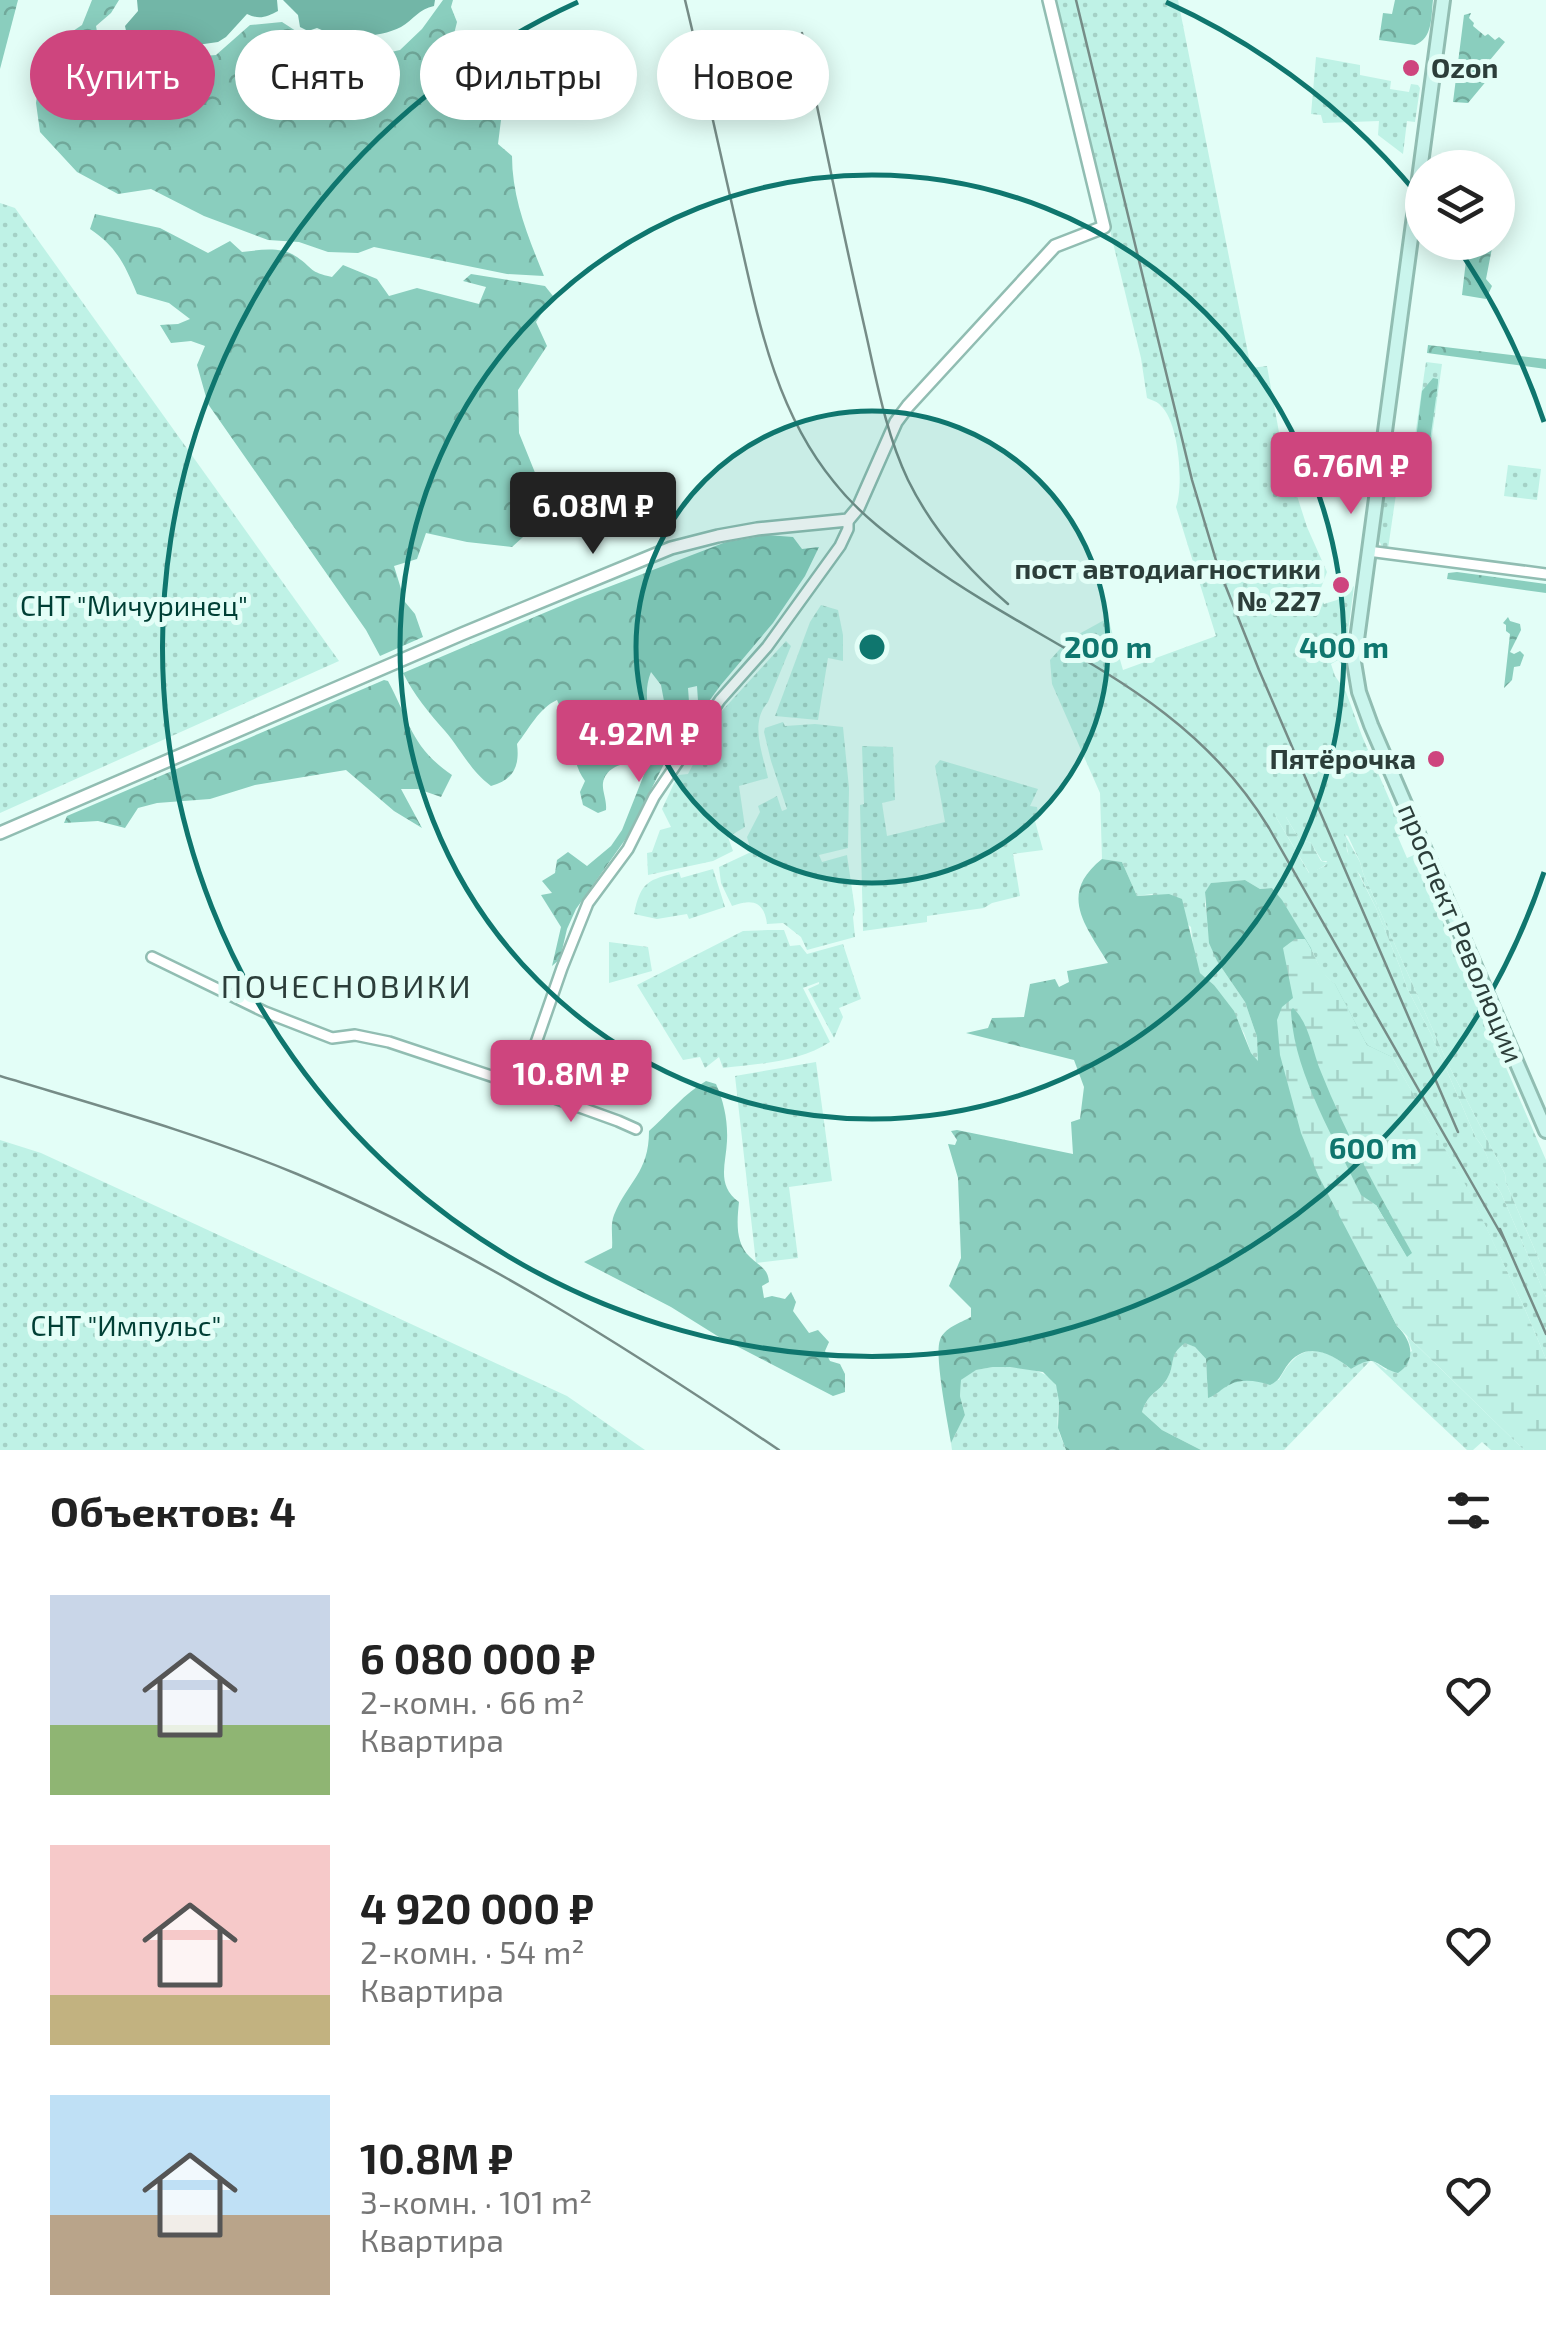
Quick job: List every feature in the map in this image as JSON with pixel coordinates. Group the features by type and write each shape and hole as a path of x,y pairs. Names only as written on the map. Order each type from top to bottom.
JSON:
{"main road":[{"name":"проспект Революции","path":"1442,0 1354,646 1356,679 1371,724 1546,1131"}],"street":[{"path":"521,1086 588,902 628,848 654,797 720,700 766,647 840,546 848,520 858,508 896,422 1055,246 1104,227 1049,0"},
{"path":"0,833 671,548 757,529 848,520"},
{"path":"1368,551 1546,574"},
{"path":"152,958 265,1012 332,1038 355,1035 389,1042 636,1129"}],"green space":[{"path":"0,0 18,0 0,69"},
{"path":"92,0 119,0 97,30 74,30 82,25"},
{"path":"443,0 453,0 451,7 457,22 455,30 421,30"},
{"path":"1054,0 1178,0 1251,368 1267,366 1282,449 1307,527 1327,572 1319,593 1324,604 1337,600 1354,586 1344,662 1331,664 1404,833 1398,837 1407,858 1414,855 1546,1160 1546,1276 1505,1174 1448,1064 1345,835 1347,851 1485,1152 1490,1179 1501,1193 1546,1297 1546,1359 1469,1192 1392,1057 1367,1045 1335,984 1321,970 1272,888 1260,889 1245,880 1212,883 1205,892 1217,961 1245,1002 1257,1037 1259,1063 1214,985 1200,973 1191,927 1152,894 1137,896 1122,862 1102,859 1100,793 1052,684 1050,660 1068,640 1108,618 1123,670 1216,636 1176,507 1180,470 1176,439 1167,414 1147,398 1141,358","holes":["1276,817 1286,817 1299,839 1311,843 1322,861 1327,861 1325,866 1309,873"]},
{"path":"1395,0 1433,0 1428,32 1421,42 1415,45 1379,40 1383,13 1392,14"},
{"path":"1471,13 1473,26 1485,36 1495,40 1499,37 1505,42 1490,60 1488,68 1493,73 1468,103 1453,102 1464,15"},
{"path":"282,22 294,30 244,30 250,25"},
{"path":"420,31 420,120 501,120 498,144 512,156 518,202 544,276 507,274 374,247 358,253 328,252 299,242 268,240 204,216 151,189 118,194 77,172 40,132 38,120 215,120 215,55 235,38 235,120 400,120 400,50"},
{"path":"1316,57 1360,65 1360,75 1391,81 1390,89 1409,92 1411,84 1418,85 1415,122 1407,121 1403,154 1378,135 1379,121 1323,123 1321,115 1311,114"},
{"name":"СНТ \"Мичуринец\"","path":"0,203 15,208 339,661 0,813"},
{"path":"95,214 160,228 208,253 230,241 242,252 284,251 315,272 332,277 343,265 377,279 389,296 417,288 479,304 486,287 463,281 471,274 545,286 553,296 536,322 547,346 518,390 519,433 540,485 533,528 512,547 426,533 417,559 394,566 405,602 415,614 423,637 380,656 366,630 208,404 197,365 205,346 191,341 171,343 160,325 190,319 169,303 137,294 119,257 90,229"},
{"path":"1466,260 1490,260 1486,279 1492,286 1486,299 1462,295"},
{"path":"1428,345 1546,359 1546,369 1427,353"},
{"path":"1426,362 1442,364 1425,486 1408,483"},
{"path":"1433,378 1438,383 1424,484 1410,483 1422,450 1416,439 1422,391"},
{"path":"1508,465 1541,469 1537,500 1504,496"},
{"path":"1395,486 1396,494 1388,549 1382,547 1378,538 1385,489"},
{"path":"767,535 793,537 802,549 819,547 805,576 773,623 720,686 664,764 627,837 576,909 560,959 552,966 561,927 541,895 552,893 542,881 555,873 557,860 568,852 587,866 611,846 622,830 647,767 688,721 698,701 697,686 688,688 686,710 677,712 664,701 661,685 651,672 647,696 653,735 641,737 640,760 608,772 603,783 606,810 598,813 583,805 580,792 585,781 557,700 540,713 517,744 513,771 491,786 428,711 403,673 577,599 726,542"},
{"path":"1448,573 1546,584 1546,593 1447,579"},
{"path":"821,605 838,610 843,661 828,658 818,720 775,716 810,622"},
{"path":"1508,617 1520,624 1521,630 1510,652 1520,651 1524,655 1504,688 1510,634 1503,623"},
{"path":"786,641 791,646 759,719 759,739 768,778 739,786 745,827 728,837 733,851 713,861 648,875 647,853 652,852 660,830 671,827 662,809 678,775 688,774 720,713"},
{"path":"384,680 420,744 452,775 441,797 418,789 401,789 422,828 394,811 346,770 255,785 210,799 157,803 138,808 125,828 98,821 64,823 67,816"},
{"path":"783,722 785,726 843,727 849,788 848,848 819,855 822,862 847,855 855,937 807,950 801,937 783,923 767,924 756,903 732,906 721,883 719,867 751,852 747,837 760,812 758,806 777,796 782,811 787,809 764,732 765,728"},
{"path":"862,746 893,747 895,800 882,803 887,836 945,822 935,766 940,760 1038,789 1030,806 1037,807 1039,819 1035,821 1043,850 1013,854 1020,896 984,908 927,916 927,922 863,931"},
{"path":"1271,799 1299,839 1311,843 1321,861 1329,863 1310,874 1276,817"},
{"path":"1344,833 1448,1064 1505,1174 1546,1276 1546,1297 1501,1193 1489,1179 1487,1157 1407,988 1376,908 1350,862"},
{"path":"1102,859 1122,862 1137,896 1169,894 1182,899 1200,973 1234,1011 1258,1061 1257,1037 1245,1002 1209,943 1205,892 1211,883 1245,880 1260,889 1272,888 1311,948 1316,964 1335,984 1367,1045 1392,1057 1413,1254 1407,1258 1376,1205 1341,1214 1406,1338 1410,1356 1398,1373 1371,1361 1351,1369 1327,1354 1310,1351 1293,1358 1270,1385 1239,1381 1208,1398 1206,1359 1185,1343 1174,1356 1167,1379 1142,1412 1162,1430 1201,1450 1066,1450 1058,1428 1056,1385 1043,1372 1010,1367 976,1370 961,1380 965,1415 951,1443 940,1374 940,1340 953,1326 971,1317 971,1308 949,1286 961,1258 958,1178 948,1144 955,1145 957,1140 951,1131 1073,1154 1071,1122 1080,1119 1084,1087 1074,1060 966,1033 988,1028 992,1018 1024,1017 1030,984 1055,979 1059,987 1069,982 1067,971 1108,963 1084,923 1078,897 1089,872"},
{"path":"713,869 725,907 689,919 687,914 657,919 634,914 643,888 653,880 679,872 681,878"},
{"path":"784,930 790,946 800,945 807,954 843,944 861,999 839,1008 843,1017 834,1038 808,989 819,982 803,988 830,1042 818,1049 778,1061 723,1068 719,1057 705,1068 700,1057 683,1060 637,985 743,931"},
{"path":"1295,939 1305,939 1335,984 1367,1045 1392,1057 1469,1191 1546,1359 1546,1450 1524,1450 1397,1326 1318,1175 1301,1133 1280,1055 1277,1020 1282,1007 1293,998 1283,948","holes":["1291,1010 1299,1014 1341,1119 1412,1253 1407,1257 1376,1205 1361,1195 1317,1105 1299,1057"]},
{"path":"609,942 648,947 652,971 609,983"},
{"path":"816,1062 832,1181 789,1187 798,1258 756,1263 735,1076"},
{"path":"706,1081 716,1084 723,1105 727,1134 725,1181 739,1202 742,1245 768,1277 769,1282 762,1286 764,1298 785,1299 791,1292 796,1302 793,1311 809,1333 818,1330 829,1342 825,1351 845,1374 845,1392 833,1396 584,1262 612,1248 614,1215 642,1167 649,1131"},
{"name":"СНТ \"Импульс\"","path":"0,1140 41,1153 567,1396 645,1450 0,1450"},
{"path":"1407,1336 1524,1450 1491,1450 1482,1442 1467,1450 1372,1361 1386,1370 1412,1351"},
{"path":"1185,1342 1206,1359 1208,1397 1235,1382 1279,1380 1294,1359 1311,1351 1329,1355 1351,1369 1370,1361 1284,1450 1201,1450 1162,1430 1142,1412 1167,1379 1174,1355"},
{"path":"1030,1369 1053,1381 1059,1397 1059,1430 1066,1450 952,1450 951,1443 965,1415 961,1380 975,1370"}],"shaded area":[{"path":"137,0 277,0 278,11 263,17 247,14 226,37 215,42 215,30 126,30 138,11"},
{"path":"283,0 435,0 434,6 392,30 306,30 300,27 298,15"}],"railway":[{"path":"685,0 760,325 782,391 813,453 844,494 888,535 972,593 1156,707 1197,741 1235,781 1269,828 1505,1241"},
{"path":"1076,0 1192,480 1218,567 1458,1132"},
{"path":"820,120 893,443 917,498 939,531 964,562 1008,604"},
{"path":"0,1076 224,1146 360,1202 544,1300 779,1450"},
{"path":"1500,1229 1546,1334"}],"place":[{"name":"Ozon","path":"1411,68"},
{"name":"пост автодиагностики № 227","path":"1341,585"},
{"name":"Пятёрочка","path":"1436,759"}],"district":[{"name":"ПОЧЕСНОВИКИ","path":"347,987"}]}
